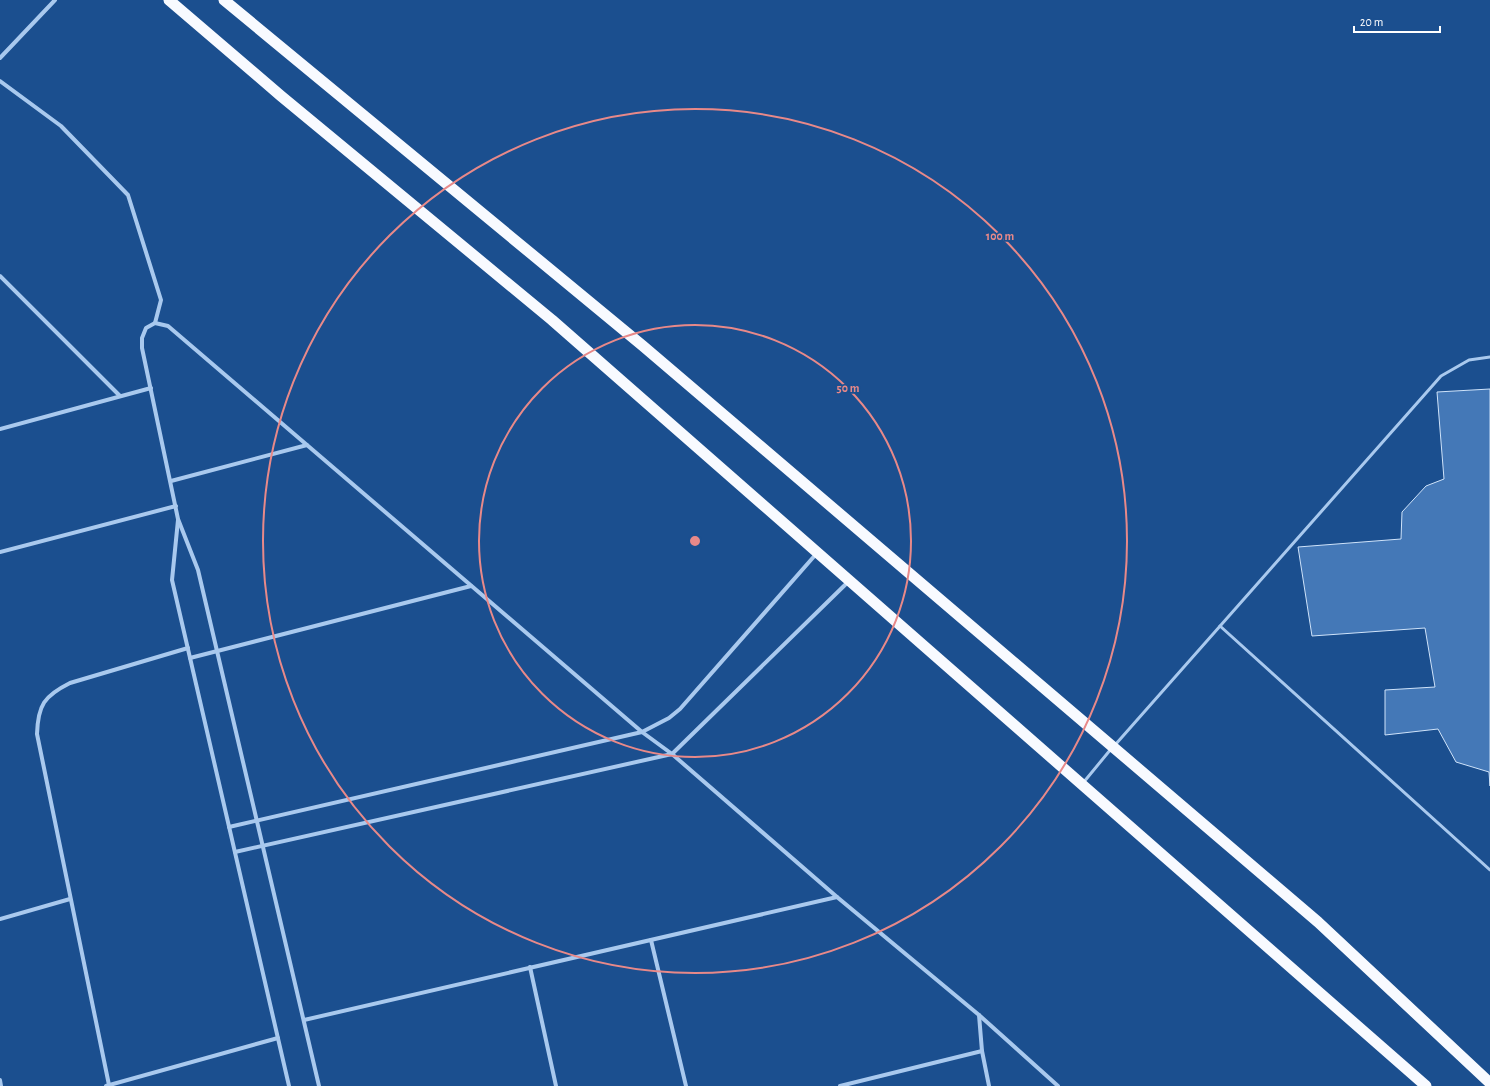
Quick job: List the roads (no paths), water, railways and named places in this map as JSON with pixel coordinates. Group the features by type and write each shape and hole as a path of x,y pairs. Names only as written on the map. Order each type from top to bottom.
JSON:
{"highway":[{"path":"169,0 281,96 552,320 1426,1086"},
{"path":"224,0 643,346 1318,922 1490,1083"}],"street":[{"path":"0,58 56,0"},
{"path":"0,81 61,126 128,195 161,300 156,323"},
{"path":"0,276 120,396"},
{"path":"319,1086 198,570 178,519 142,338 146,328 156,323 168,326 642,732 672,754 837,897 979,1015 1058,1086"},
{"path":"0,429 151,388"},
{"path":"170,481 307,445"},
{"path":"0,552 176,506"},
{"path":"178,519 172,580 289,1086"},
{"path":"229,827 642,732 669,718 680,709 817,553"},
{"path":"235,852 672,754 849,580"},
{"path":"190,658 471,586"},
{"path":"188,648 70,683 56,690 46,700 37,716 37,734 107,1086 278,1038"},
{"path":"304,1020 837,897"},
{"path":"0,919 70,899"},
{"path":"651,940 686,1086"},
{"path":"530,968 556,1086"},
{"path":"979,1015 982,1051 989,1086"},
{"path":"840,1086 982,1051"},
{"path":"0,1080 1,1086"}],"lane":[{"path":"1082,784 1441,376 1469,360 1490,357"},
{"path":"1220,626 1490,870"}]}
